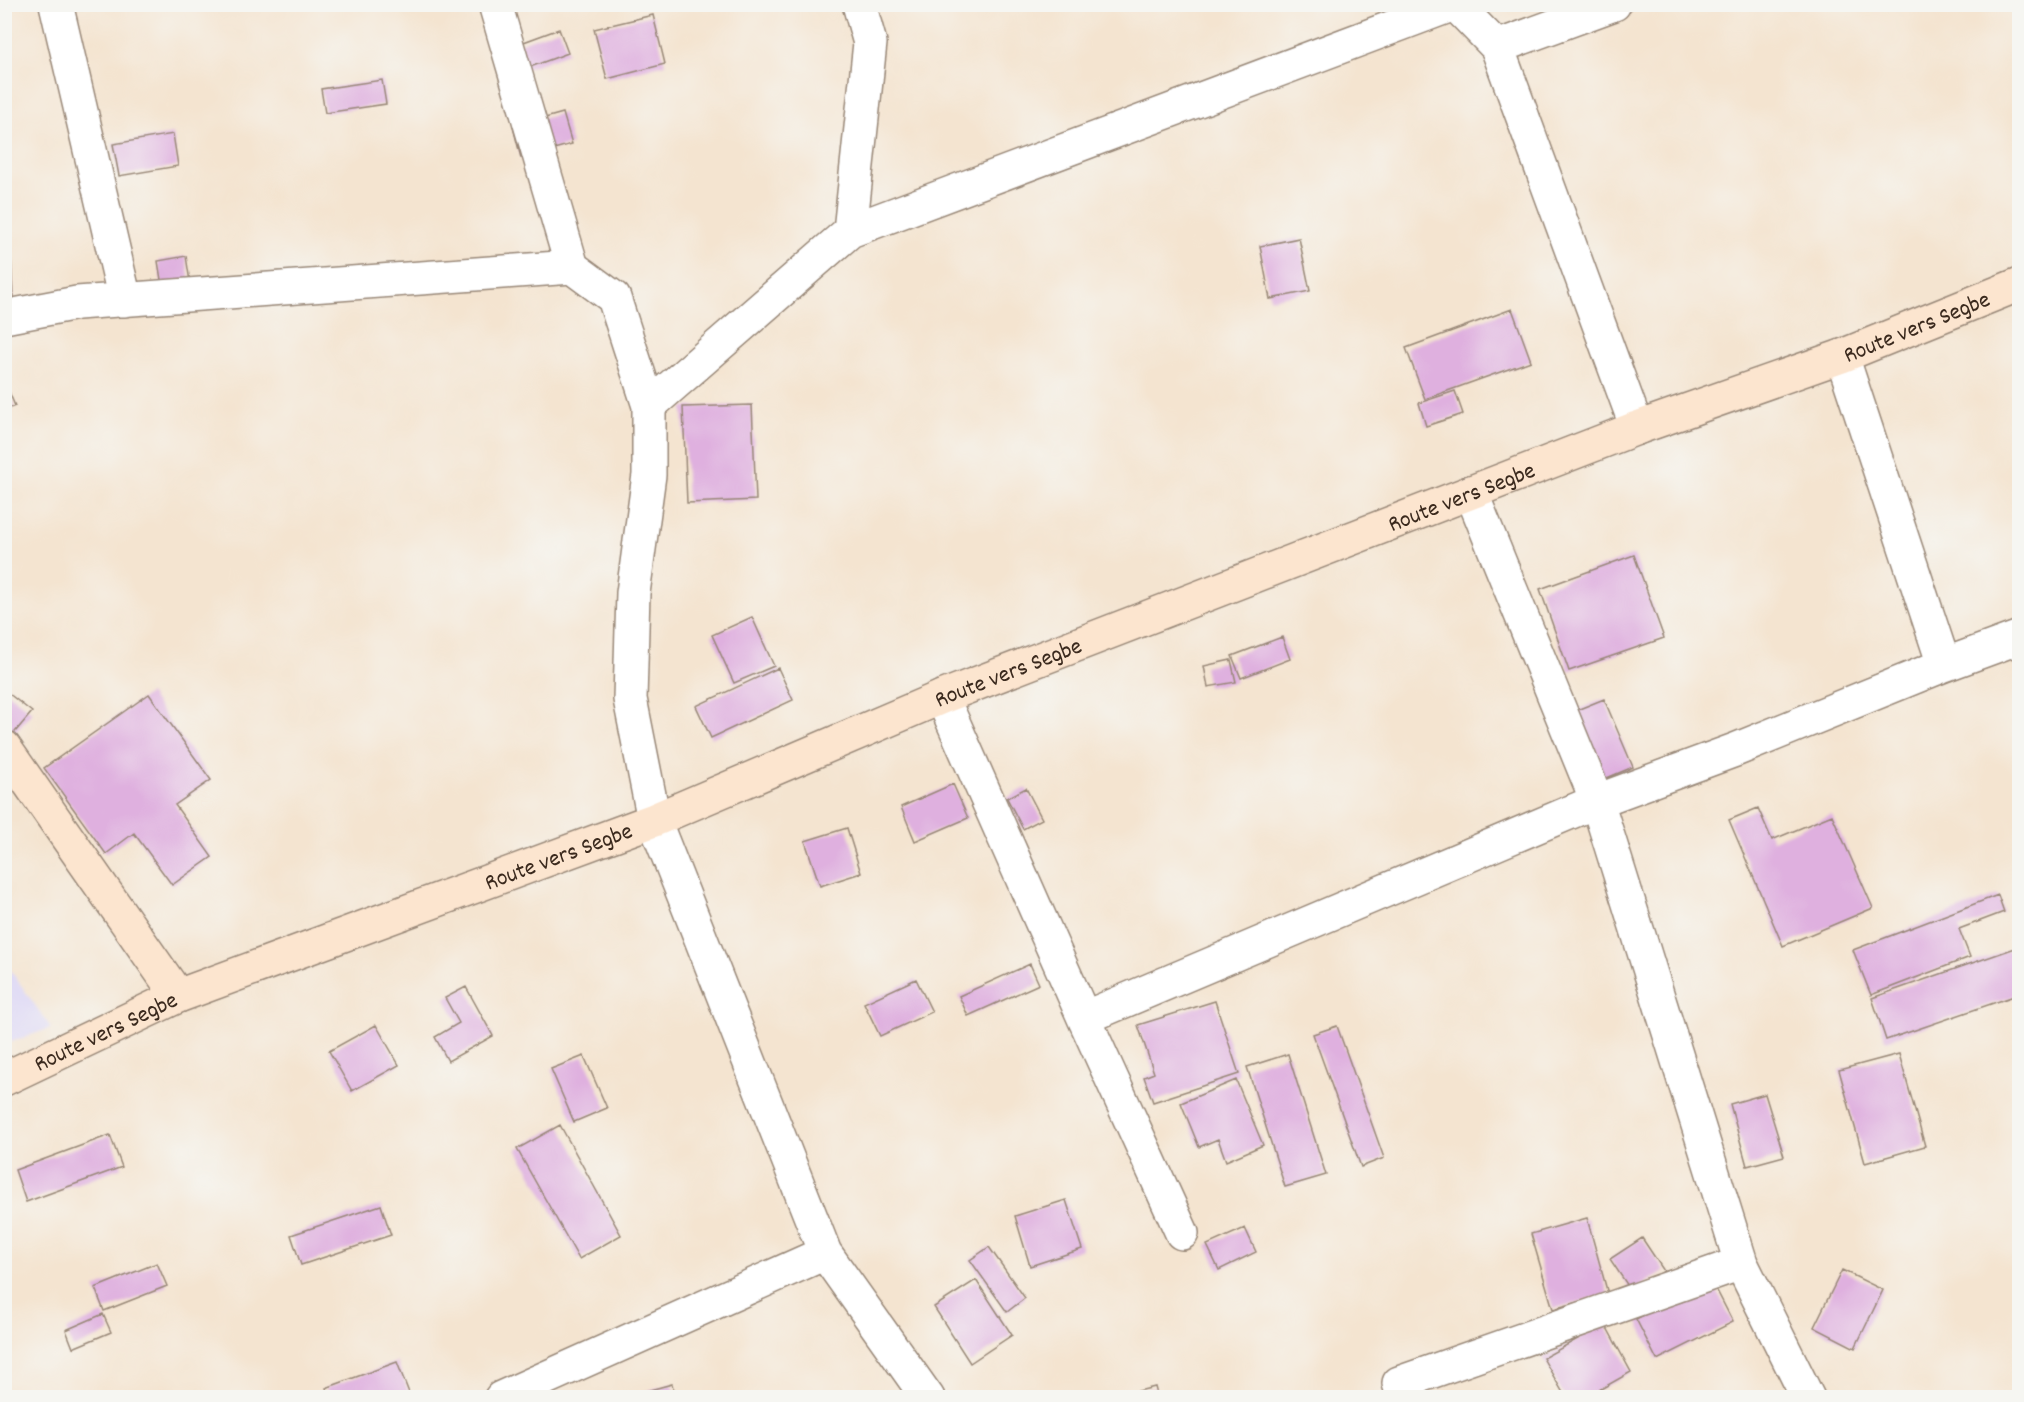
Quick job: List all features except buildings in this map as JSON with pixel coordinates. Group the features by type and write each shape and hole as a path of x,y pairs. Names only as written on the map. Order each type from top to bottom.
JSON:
{"main road":[{"name":"Route vers Segbe","path":"4,1079 178,996 654,820 942,697 1637,428 1842,356 2019,284"},
{"path":"4,747 178,996"}],"street":[{"path":"56,4 125,300"},
{"path":"495,4 572,267 614,298 649,406 649,476 633,593 630,699 654,820 825,1253 928,1398"},
{"path":"850,231 870,44 859,4"},
{"path":"649,406 850,231 1454,4 1497,47 1637,428"},
{"path":"1497,47 1614,4"},
{"path":"4,317 77,303 572,267"},
{"path":"1842,356 1944,665"},
{"path":"1471,492 1597,801 1741,1263 1808,1398"},
{"path":"1084,1018 1597,801 1734,750 2019,637"},
{"path":"942,697 1182,1233"},
{"path":"501,1398 825,1253"},
{"path":"1404,1398 1399,1383 1741,1263"}],"shaded area":[{"path":"4,961 51,1028 5,1044 4,1044"}]}
